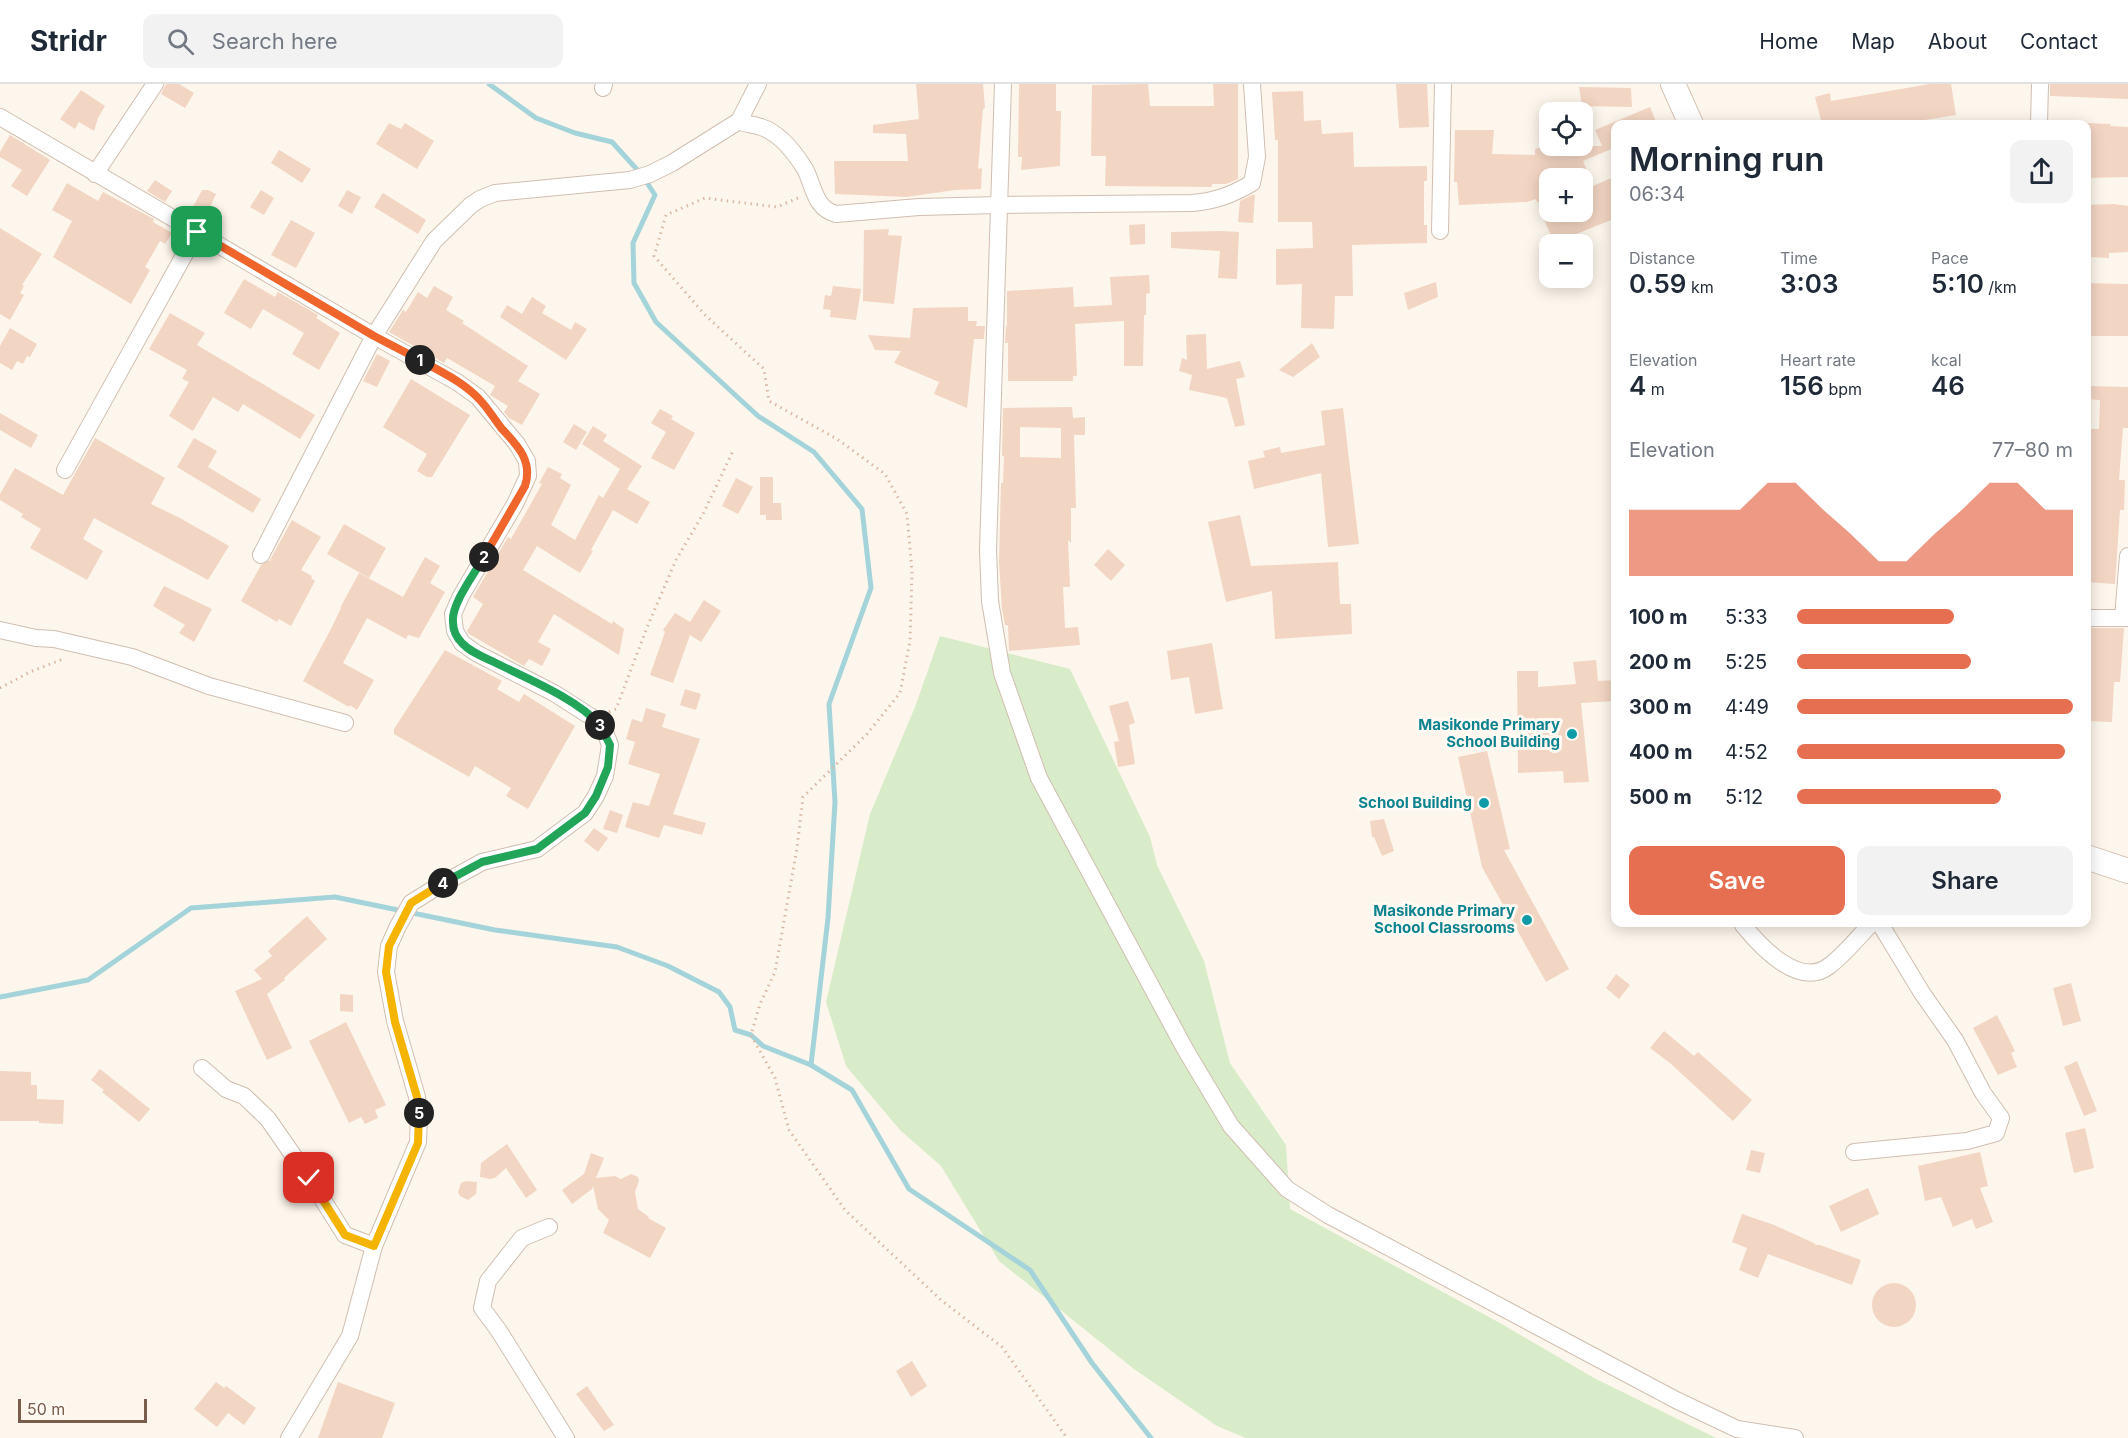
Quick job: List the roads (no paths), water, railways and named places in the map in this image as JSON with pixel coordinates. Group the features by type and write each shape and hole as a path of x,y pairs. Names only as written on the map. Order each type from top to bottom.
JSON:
{"main road":[{"path":"1673,84 1688,120"},
{"path":"2091,858 2128,871"}],"street":[{"path":"95,174 156,84"},
{"path":"261,555 374,336 434,241 453,221 480,199 495,194 630,180 650,174 739,121 758,84"},
{"path":"1004,84 998,205 988,550 990,601 1002,673 1039,778 1185,1049 1231,1126 1287,1189 1328,1215 1677,1400 1737,1429 1795,1438"},
{"path":"739,121 764,128 784,142 806,172 813,191 824,208 836,214 919,207 1192,203 1227,196 1252,183 1257,157 1252,84"},
{"path":"1440,231 1443,84"},
{"path":"2039,120 2040,84"},
{"path":"0,117 374,336 457,382 478,397 517,444 527,461 528,476 525,486 461,596 453,614 457,636 462,643 476,653 554,693 593,718 604,732 610,745 605,776 585,813 537,849 482,862 411,903 389,946 386,972 395,1022 417,1097 418,1143 374,1246 350,1336 289,1438"},
{"path":"65,470 197,232"},
{"path":"2091,618 2125,618 2128,556"},
{"path":"0,630 36,638 54,639 132,657 209,686 345,723"},
{"path":"1745,927 1785,965 1796,970 1810,972 1827,968 1868,927"},
{"path":"1854,1152 1981,1138 1996,1133 2001,1118 1983,1093 1955,1040 1922,993 1882,927"},
{"path":"202,1068 226,1089 244,1096 268,1119 345,1235 374,1246"},
{"path":"549,1227 522,1238 488,1281 482,1308 566,1438"}],"waterway":[{"path":"489,84 536,118 575,133 612,142 642,175 655,195 633,243 634,283 656,322 758,416 814,452 862,509 871,588 829,704 835,802 828,918 811,1065"},
{"path":"0,997 88,980 191,908 335,897 495,930 617,947 668,966 719,992 730,1007 735,1030 751,1035 763,1046 811,1065 852,1090 909,1189 1030,1270 1092,1363 1151,1438"}],"place":[{"name":"Masikonde Primary School Building","path":"1572,734"},
{"name":"School Building","path":"1484,803"},
{"name":"Masikonde Primary School Classrooms","path":"1527,920"}]}
